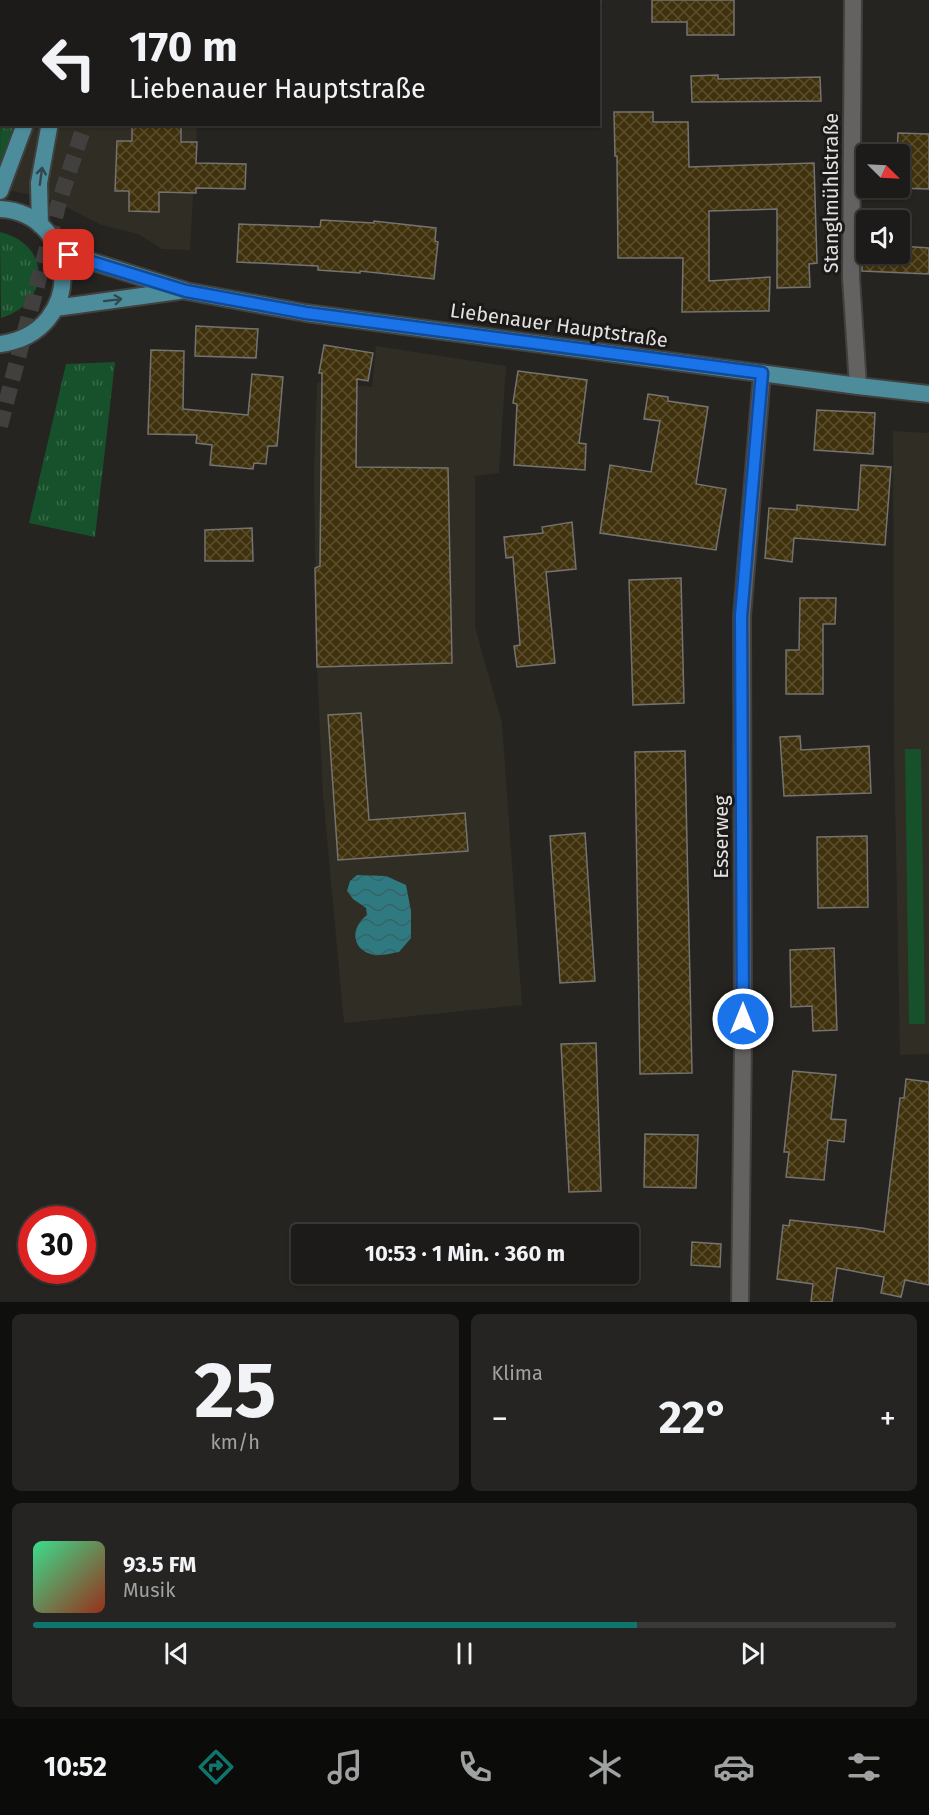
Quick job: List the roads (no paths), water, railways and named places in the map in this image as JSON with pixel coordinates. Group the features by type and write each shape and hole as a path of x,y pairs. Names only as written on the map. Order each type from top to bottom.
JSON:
{"main road":[{"path":"0,191 24,126"},
{"path":"40,225 39,183 49,128"},
{"path":"0,209 22,214 40,225 58,251 63,280 56,308 46,322 33,333 0,345"},
{"name":"Liebenauer Hauptstraße","path":"58,251 186,291 306,313 929,394"},
{"name":"Liebenauer Hauptstraße","path":"56,308 186,291"}],"street":[{"name":"Stanglmühlstraße","path":"853,0 851,278 858,386"},
{"name":"Esserweg","path":"740,1302 743,1041 741,616 762,373"}],"water":[{"path":"357,875 386,876 406,885 411,911 411,938 399,952 374,955 366,952 357,944 356,932 361,920 367,915 366,908 353,899 347,891 350,881"}],"tunnel":[{"path":"0,426 59,202 84,126"}]}
